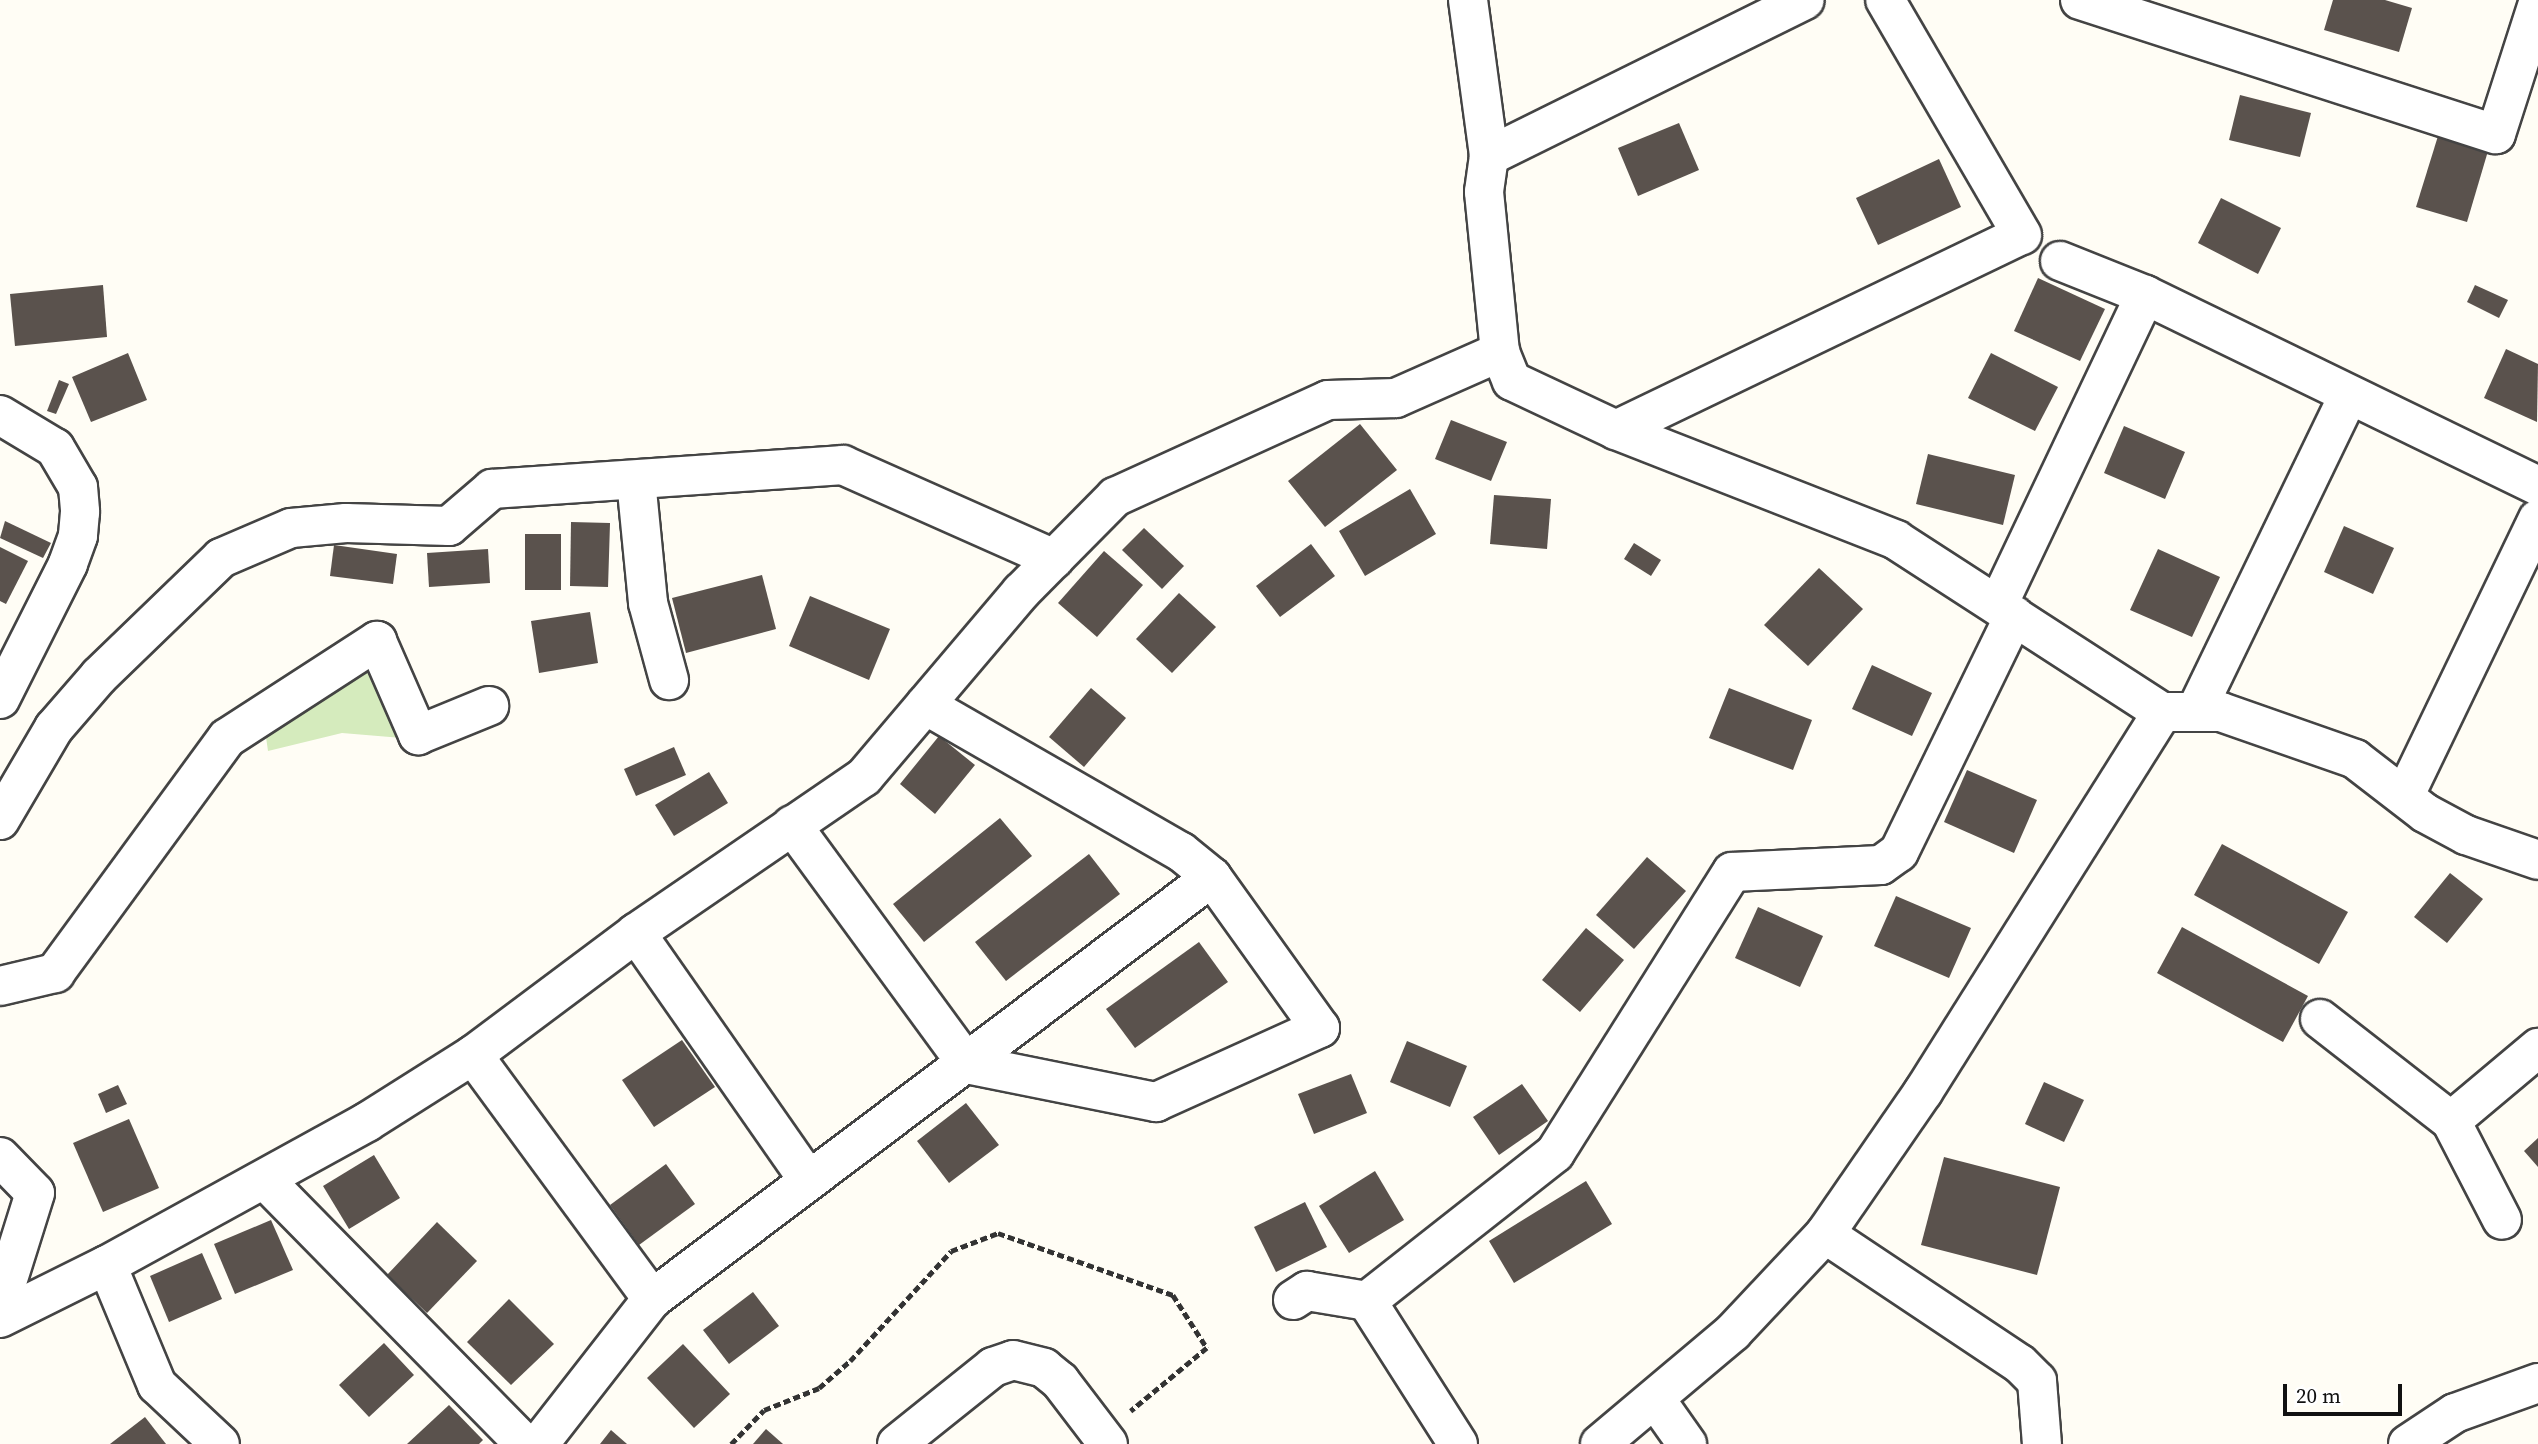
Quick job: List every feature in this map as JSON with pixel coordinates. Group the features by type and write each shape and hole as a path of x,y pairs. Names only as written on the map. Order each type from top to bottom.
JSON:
{"street":[{"path":"1468,0 1489,156 1484,192 1500,352 1512,381 1616,430 1896,540 2006,610 2179,711 2221,712 2355,759 2425,813 2466,835 2538,860"},
{"path":"1489,156 1804,0"},
{"path":"1616,430 2022,235 1885,0"},
{"path":"2080,0 2496,134 2538,3"},
{"path":"2060,261 2145,295 2538,486"},
{"path":"1293,1300 1307,1291 1367,1301 1555,1153 1732,872 1881,865 1899,852 2145,295"},
{"path":"0,1318 107,1265 265,1180 473,1055 636,933 863,777 1054,559 1115,497 1328,401 1396,398 1500,352"},
{"path":"1600,1444 1656,1400 1733,1332 1825,1234 2179,711 2349,395"},
{"path":"0,415 55,448 78,487 80,512 78,536 68,564 0,699"},
{"path":"0,820 54,728 99,676 221,558 291,528 346,523 449,526 492,489 843,466 1054,559"},
{"path":"636,480 648,603 669,680"},
{"path":"2405,795 2538,519"},
{"path":"0,986 55,974 227,738 377,640 418,735 489,706"},
{"path":"792,825 967,1064 1156,1102 1320,1028 1212,877 1181,852 925,705"},
{"path":"539,1444 652,1299 1212,877"},
{"path":"636,933 808,1180"},
{"path":"2320,1019 2451,1121 2502,1220"},
{"path":"2451,1121 2538,1048"},
{"path":"473,1055 652,1299"},
{"path":"0,1157 35,1193 0,1305"},
{"path":"265,1180 524,1444"},
{"path":"1825,1234 2020,1364 2037,1381 2042,1444"},
{"path":"107,1265 157,1385 220,1444"},
{"path":"1367,1301 1458,1444"},
{"path":"897,1444 993,1367 1013,1360 1029,1362 1052,1375 1108,1444"},
{"path":"2408,1444 2455,1413 2538,1383"},
{"path":"1656,1400 1687,1444"}],"green space":[{"path":"371,670 402,738 342,733 268,751 266,737"}],"building":[{"path":"2333,0 2385,0 2412,8 2399,52 2324,30"},
{"path":"2240,95 2311,113 2300,157 2229,140"},
{"path":"1679,123 1699,170 1638,196 1618,148"},
{"path":"2438,136 2488,151 2467,222 2416,207"},
{"path":"1939,159 1961,207 1878,245 1856,198"},
{"path":"2221,198 2281,228 2258,274 2198,243"},
{"path":"2038,278 2105,309 2080,361 2014,331"},
{"path":"103,285 107,337 15,346 10,294"},
{"path":"2475,285 2508,300 2499,318 2467,302"},
{"path":"2506,349 2538,364 2537,422 2484,398"},
{"path":"128,353 147,400 91,422 72,377"},
{"path":"1991,353 2058,387 2035,431 1968,398"},
{"path":"59,380 69,384 56,414 47,411"},
{"path":"1451,420 1507,442 1491,481 1435,459"},
{"path":"1360,424 1397,470 1325,527 1288,481"},
{"path":"2124,426 2185,452 2165,499 2104,473"},
{"path":"1928,454 2015,475 2003,525 1916,504"},
{"path":"1410,489 1436,534 1365,576 1339,531"},
{"path":"1494,495 1551,499 1547,549 1490,544"},
{"path":"5,521 51,543 43,558 0,538"},
{"path":"571,522 610,523 608,587 570,586"},
{"path":"2344,526 2394,548 2373,594 2324,572"},
{"path":"1144,528 1184,566 1162,589 1122,550"},
{"path":"525,534 561,534 561,590 525,590"},
{"path":"1634,543 1661,560 1651,576 1624,559"},
{"path":"1311,544 1335,576 1280,617 1256,586"},
{"path":"334,545 397,554 393,584 330,576"},
{"path":"0,547 28,561 6,604 0,601"},
{"path":"488,549 490,583 429,587 427,553"},
{"path":"2158,549 2220,577 2192,637 2130,610"},
{"path":"1104,551 1143,585 1097,637 1058,603"},
{"path":"1819,568 1863,609 1808,666 1764,625"},
{"path":"762,575 776,629 686,653 672,598"},
{"path":"1179,593 1216,627 1172,673 1136,639"},
{"path":"810,596 890,629 869,680 789,646"},
{"path":"590,612 598,663 539,673 531,621"},
{"path":"1872,665 1932,693 1912,736 1852,709"},
{"path":"1091,688 1126,718 1084,767 1049,737"},
{"path":"1729,688 1812,720 1793,770 1709,738"},
{"path":"939,736 975,765 935,814 900,784"},
{"path":"674,747 686,775 636,796 624,769"},
{"path":"1967,770 2037,800 2014,853 1944,822"},
{"path":"709,772 728,803 674,836 655,805"},
{"path":"1000,818 1032,856 924,942 893,904"},
{"path":"2222,844 2348,912 2319,964 2194,895"},
{"path":"1089,854 1120,894 1006,981 975,942"},
{"path":"1647,857 1686,891 1634,949 1596,915"},
{"path":"2450,873 2483,899 2447,943 2414,917"},
{"path":"1896,896 1971,928 1949,978 1874,946"},
{"path":"1758,907 1823,936 1800,987 1735,958"},
{"path":"2182,927 2308,996 2283,1042 2157,973"},
{"path":"1586,928 1624,960 1580,1012 1542,980"},
{"path":"1199,942 1228,982 1135,1048 1106,1009"},
{"path":"682,1040 715,1087 654,1127 622,1080"},
{"path":"1407,1041 1467,1066 1450,1107 1390,1082"},
{"path":"1351,1074 1367,1113 1314,1134 1298,1094"},
{"path":"2044,1082 2084,1100 2064,1142 2025,1124"},
{"path":"1522,1084 1548,1121 1499,1155 1473,1117"},
{"path":"118,1085 127,1104 106,1113 98,1094"},
{"path":"966,1103 999,1145 949,1183 917,1141"},
{"path":"129,1119 159,1188 103,1212 73,1143"},
{"path":"2538,1138 2538,1167 2524,1151"},
{"path":"374,1155 400,1198 349,1229 323,1186"},
{"path":"1944,1157 2060,1187 2037,1275 1921,1245"},
{"path":"666,1164 695,1204 639,1245 610,1205"},
{"path":"1375,1171 1404,1220 1349,1253 1319,1206"},
{"path":"1586,1181 1612,1224 1514,1283 1489,1241"},
{"path":"1305,1202 1327,1247 1276,1272 1254,1227"},
{"path":"271,1220 293,1270 235,1294 214,1244"},
{"path":"437,1222 477,1261 427,1313 387,1275"},
{"path":"202,1253 222,1299 169,1322 150,1276"},
{"path":"753,1292 779,1326 729,1364 703,1330"},
{"path":"509,1299 554,1344 511,1385 467,1342"},
{"path":"384,1343 414,1375 369,1417 339,1385"},
{"path":"683,1344 730,1394 694,1428 647,1378"},
{"path":"449,1405 483,1440 479,1444 407,1444"},
{"path":"145,1417 166,1444 110,1444"},
{"path":"766,1429 783,1444 753,1444"},
{"path":"611,1430 627,1444 600,1444"}]}
